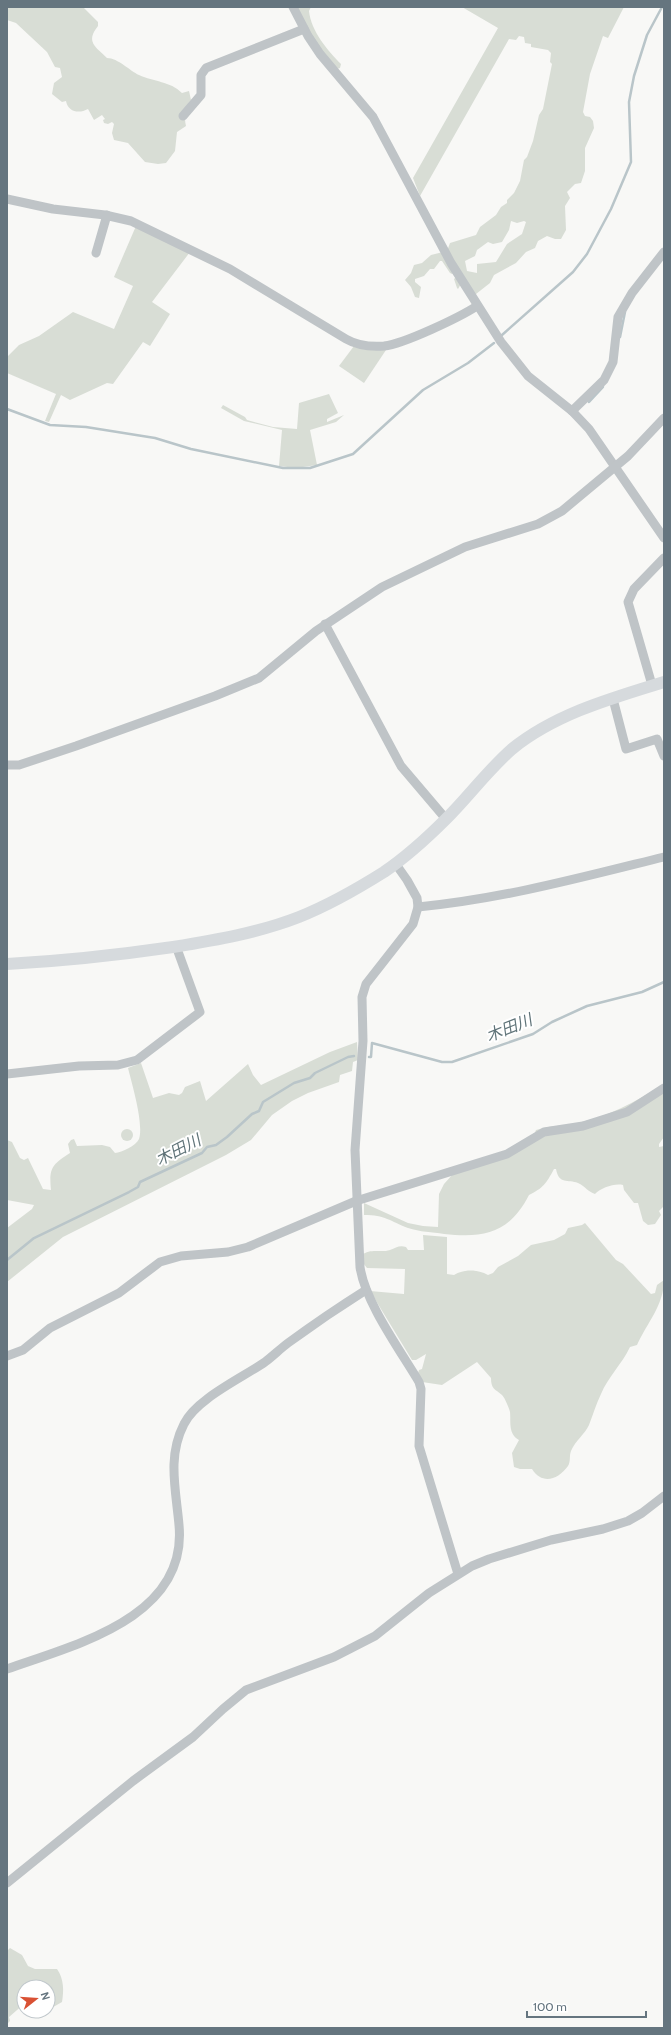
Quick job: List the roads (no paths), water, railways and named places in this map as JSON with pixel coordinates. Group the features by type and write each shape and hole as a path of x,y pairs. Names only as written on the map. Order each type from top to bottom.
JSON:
{"street":[{"path":"293,7 304,29 328,66 373,117 430,225 477,306 518,366 528,376 572,411 589,429 616,466 664,538"},
{"path":"183,116 200,95 201,75 206,68 304,29"},
{"path":"7,199 60,210 124,218 148,228 230,269 358,345 385,346 398,342 463,315 477,306"},
{"path":"96,253 107,215"},
{"path":"572,411 604,380 613,362 618,317 632,294 664,252"},
{"path":"7,765 19,765 76,746 215,696 259,678 325,624 382,587 465,547 547,520 562,511 616,466 664,418"},
{"path":"652,686 628,602 628,597 664,558"},
{"path":"325,624 401,766 446,819"},
{"path":"7,964 61,961 176,946 250,933 297,918 329,904 395,863 446,819 490,770 529,737 564,718 613,699 664,682"},
{"path":"613,699 626,749 657,739 664,756"},
{"path":"418,907 525,891 664,857"},
{"path":"395,863 407,880 416,898 418,907 413,924 366,984 362,997 363,1041 355,1150 360,1268 366,1290 419,1382 421,1390 418,1446 458,1574"},
{"path":"7,1074 79,1066 118,1065 137,1060 152,1050 200,1012 176,946"},
{"path":"7,1356 23,1350 50,1328 119,1293 160,1262 181,1256 228,1252 248,1247 356,1201 507,1154 544,1132 583,1126 627,1112 664,1088"},
{"path":"7,1669 100,1635 125,1620 158,1595 170,1577 179,1544 180,1526 173,1477 174,1459 178,1439 184,1423 210,1398 266,1361 331,1311 366,1290"},
{"path":"7,1883 134,1781 193,1737 246,1690 334,1657 376,1636 429,1593 458,1574 489,1558 551,1540 603,1529 628,1521 642,1513 664,1496"}],"waterway":[{"path":"502,335 573,272 587,254 611,209 631,162 629,102 634,76 647,35 662,7"},
{"path":"620,337 625,312"},
{"path":"7,409 50,425 86,427 155,438 191,449 283,468 310,468 353,454 423,390 468,363 494,343"},
{"path":"589,402 603,387"},
{"name":"木田川","path":"369,1057 371,1057 372,1043 442,1062 452,1062 533,1034 552,1022 587,1006 642,992 664,982"},
{"name":"木田川","path":"7,1260 34,1238 129,1192 138,1187 140,1182 202,1153 207,1147 216,1145 252,1114 259,1111 263,1102 294,1083 310,1078 315,1073 348,1057 354,1056"}]}
